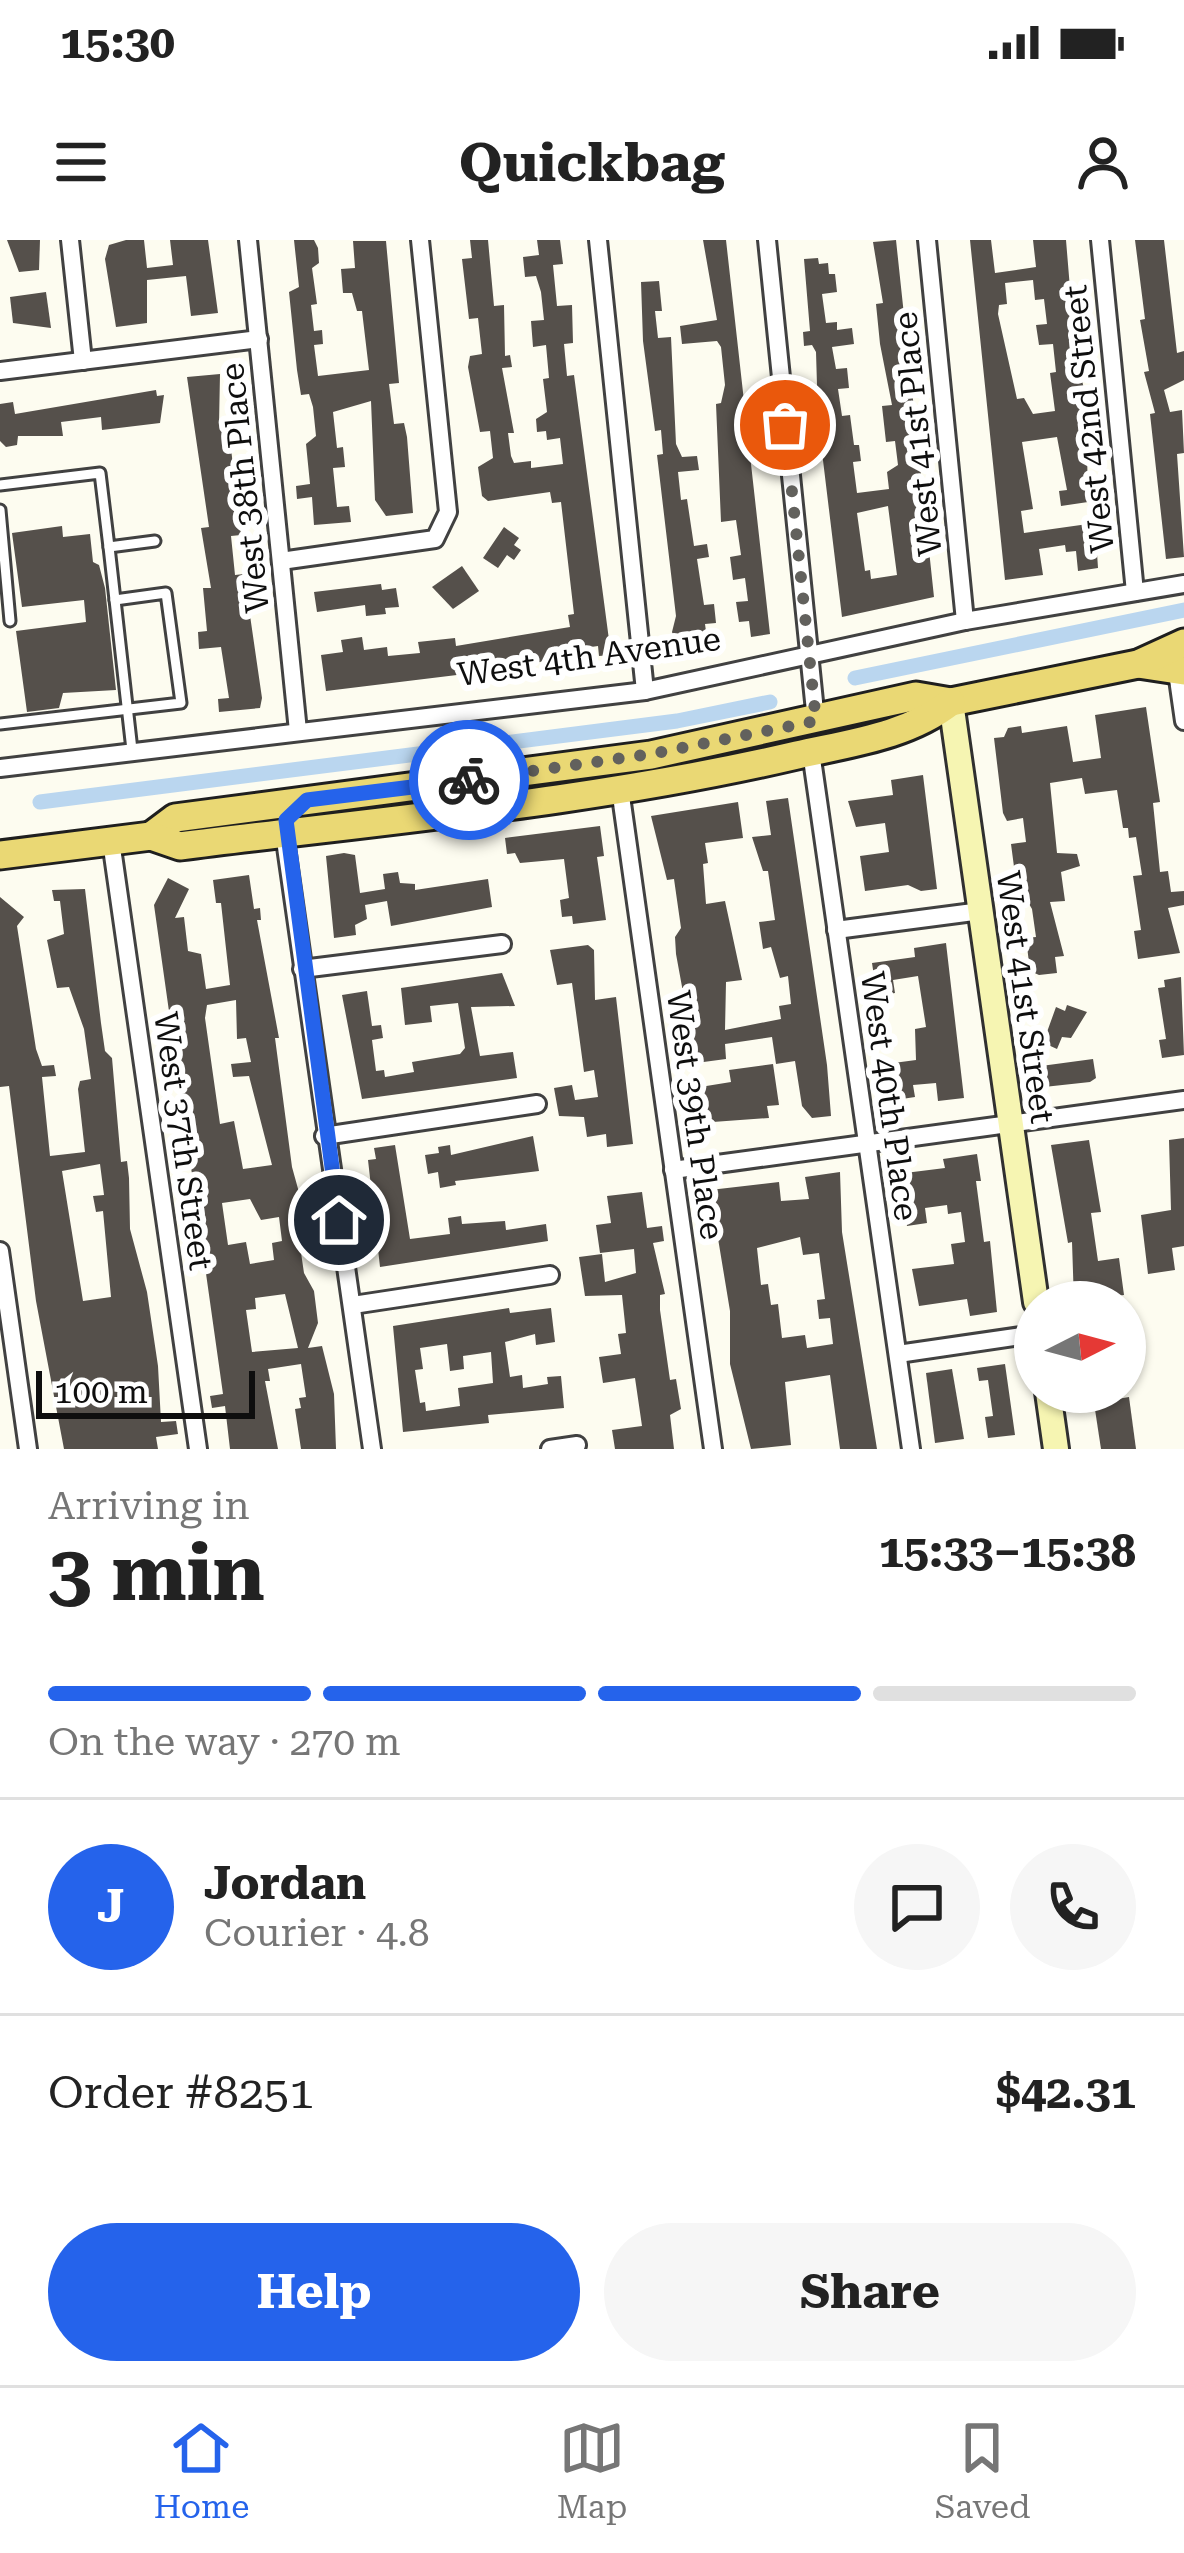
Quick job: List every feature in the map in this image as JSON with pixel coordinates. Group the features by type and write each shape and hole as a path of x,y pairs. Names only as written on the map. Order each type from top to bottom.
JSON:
{"main road":[{"path":"151,836 175,818 616,760 916,696 951,702 1138,664 1184,643"},
{"path":"1138,664 1180,672"},
{"path":"0,855 151,836 179,846 620,789 812,752 919,725 951,702"},
{"path":"284,833 292,811 307,800"}],"street":[{"path":"70,240 83,362"},
{"name":"West 38th Place","path":"248,240 298,730"},
{"path":"281,561 435,539 448,512 420,240"},
{"path":"598,240 645,691"},
{"path":"767,240 816,721"},
{"name":"West 41st Place","path":"927,240 965,621"},
{"name":"West 42nd Street","path":"1100,240 1135,592"},
{"path":"0,371 259,339"},
{"name":"West 4th Avenue","path":"0,768 645,691 965,621 1184,584"},
{"path":"1180,672 1184,721"},
{"name":"West 41st Street","path":"951,702 1033,1281"},
{"name":"West 40th Place","path":"812,752 911,1449"},
{"name":"West 39th Place","path":"620,789 713,1449"},
{"path":"284,833 372,1449"},
{"name":"West 37th Street","path":"111,841 198,1449"},
{"path":"836,930 981,910"},
{"path":"302,969 502,944"},
{"path":"673,1170 1184,1100"},
{"path":"324,1136 537,1104"},
{"path":"0,1251 28,1449"},
{"path":"353,1305 550,1275"},
{"path":"898,1354 1014,1337"},
{"path":"1051,1413 1056,1449"},
{"path":"550,1449 577,1445"}],"lane":[{"path":"0,485 100,473 132,750"},
{"path":"0,510 10,621"},
{"path":"109,547 155,542"},
{"path":"0,724 181,703 166,593 115,600"}],"building":[{"path":"7,240 40,240 39,270 19,272"},
{"path":"144,240 147,268 173,265 170,240 208,240 218,313 191,316 186,276 147,280 147,323 116,327 105,259 109,245"},
{"path":"294,240 314,240 318,248 319,263 312,268 317,304 311,305 314,331 322,330 323,344 314,345 318,376 369,370 362,311 357,311 352,293 343,293 341,269 355,268 353,241 386,241 399,383 389,384 394,424 404,423 407,437 413,513 386,516 375,500 371,401 333,412 337,448 343,447 345,467 333,468 337,507 349,506 351,522 314,525 312,497 297,499 296,486 310,484 306,444 316,436 313,407 309,394 301,395 297,370 289,292 299,287"},
{"path":"470,240 488,240 494,306 504,305 505,356 510,355 512,367 502,368 514,433 508,433 511,456 514,463 531,461 531,468 563,464 560,438 547,440 546,431 537,432 536,419 547,412 543,379 549,378 546,345 533,347 531,321 544,320 541,292 536,276 525,277 523,257 539,255 537,240 560,240 563,264 553,265 557,306 572,305 573,343 564,344 567,376 574,375 611,655 599,656 598,646 556,652 557,658 514,668 326,691 321,655 343,652 341,640 362,637 364,650 387,647 388,656 420,653 418,642 455,638 456,646 570,627 568,615 574,614 561,502 552,503 550,492 488,501 482,496 478,467 493,458 490,431 480,432 468,367 470,356 482,354 478,318 469,319 462,259 472,258"},
{"path":"703,240 726,240 770,634 751,637 749,621 739,622 736,602 748,601 745,578 733,580 730,557 741,555 736,520 721,522 716,404 721,403 725,385 721,347 717,341 682,344 680,326 717,320"},
{"path":"896,240 934,597 842,617 818,419 816,352 812,345 804,346 803,332 810,331 804,259 818,258 819,264 828,263 829,274 835,274 837,292 822,294 826,323 837,322 837,330 852,328 854,344 832,347 836,369 847,368 849,388 838,389 842,416 850,415 854,445 859,445 861,461 853,462 857,493 889,489 887,472 898,465 895,441 886,442 882,406 892,405 880,344 876,304 883,303 873,242","holes":["888,506 897,575 871,579 870,570 865,571 857,513"]},
{"path":"970,240 991,240 995,273 1036,267 1033,240 1066,240 1075,349 1086,398 1088,502 1061,506 1059,491 1067,490 1057,437 1022,442 1033,509 1021,511 1024,533 1095,523 1098,568 1078,571 1076,551 1066,552 1065,545 1039,549 1043,575 1005,580","holes":["1033,280 1035,300 1044,299 1047,324 1036,325 1039,345 1053,344 1056,372 1050,373 1055,411 1033,414 1024,398 1017,399 998,314 999,305 1007,304 1005,283"]},
{"path":"1135,240 1164,240 1177,353 1184,351 1184,380 1164,390 1170,412 1182,410 1184,453 1177,454 1184,557 1166,559 1150,414 1155,413 1144,372 1149,371"},
{"path":"659,281 662,311 655,311 658,338 671,337 676,444 682,457 697,456 699,470 678,472 681,500 687,499 694,546 707,544 709,557 697,559 704,605 714,604 716,623 705,624 708,646 678,650 672,632 676,616 657,455 663,454 661,430 655,431 643,341 641,282"},
{"path":"46,292 51,328 13,323 10,297"},
{"path":"220,374 219,425 228,424 236,490 241,490 242,501 238,502 241,535 231,536 235,575 244,574 262,698 260,708 219,712 218,699 229,698 221,647 199,649 198,632 207,631 203,588 211,588 201,528 209,527 187,377"},
{"path":"156,390 157,396 164,395 160,423 102,430 101,417 61,422 63,436 18,436 17,445 6,447 0,441 0,404 13,402 15,414"},
{"path":"62,526 63,537 90,534 93,562 99,565 105,588 116,690 63,693 59,708 27,712 16,631 86,622 84,600 22,607 12,533"},
{"path":"504,527 519,538 514,545 521,550 514,560 507,555 498,568 483,558"},
{"path":"462,566 479,591 453,609 432,587"},
{"path":"381,584 382,590 396,588 399,607 385,608 386,614 366,616 365,605 317,612 314,592"},
{"path":"1146,707 1160,802 1153,803 1160,872 1168,871 1171,892 1184,891 1184,905 1168,908 1180,953 1138,959 1134,931 1141,930 1133,876 1142,875 1136,837 1129,838 1128,828 1123,828 1117,790 1085,794 1082,778 1050,783 1057,853 1077,854 1080,866 1061,872 1065,901 1050,902 1064,956 1055,957 1057,973 1039,975 1030,971 1026,938 1036,937 1032,909 1016,882 1011,844 1026,842 1023,818 1007,821 1003,813 994,738 1004,737 1008,728 1021,726 1022,733 1067,726 1073,762 1101,758 1095,715"},
{"path":"923,775 937,889 921,891 908,885 865,891 860,856 889,852 885,823 856,827 848,801 893,795 891,780"},
{"path":"788,798 831,1116 812,1118 802,1106 795,1061 776,1064 772,1037 725,1044 726,1059 696,1063 676,954 675,937 681,928 674,879 667,880 651,816 738,802 743,838 705,843 708,863 703,864 706,904 725,901 742,980 726,982 725,1030 781,1019 779,1006 791,1004 788,976 780,978 771,947 763,949 759,922 775,920 768,871 763,871 752,837 771,835 766,801"},
{"path":"600,826 604,856 597,857 606,920 573,924 572,916 562,917 560,900 569,898 564,859 520,863 515,853 507,854 505,838"},
{"path":"355,855 360,893 385,889 383,874 398,872 400,883 415,884 415,890 488,879 492,907 391,926 387,901 365,905 367,919 355,925 356,935 334,938 326,856"},
{"path":"249,875 254,909 260,908 261,920 257,920 279,1038 275,1038 292,1167 305,1214 298,1215 298,1232 318,1323 308,1348 322,1346 334,1394 336,1449 301,1449 295,1409 301,1408 299,1398 306,1397 301,1364 268,1369 270,1381 265,1381 278,1449 230,1449 225,1406 212,1408 210,1396 223,1394 154,905 168,878 189,889 175,918 184,917 188,951 201,954 206,989 230,985 221,903 216,903 213,880","holes":["236,1000 237,1039 246,1038 251,1062 231,1064 233,1077 249,1076 272,1165 243,1169 234,1121 220,1124 205,1018 207,1005","250,1199 261,1220 279,1217 282,1241 272,1243 274,1260 250,1264 246,1242 228,1245 222,1203","285,1294 298,1348 252,1352 246,1310 256,1309 255,1298"]},
{"path":"85,889 105,1051 112,1058 121,1162 127,1161 130,1229 147,1292 158,1366 161,1422 176,1421 178,1434 156,1437 158,1449 64,1449 36,1301 9,1086 0,1087 0,897 24,917 17,926 36,1049 42,1066 54,1065 56,1076 42,1077 50,1156 85,1152 78,1089 80,1081 91,1079 84,1029 69,987 57,988 47,940 64,934 60,901 54,901 52,890","holes":["100,1164 104,1195 93,1196 96,1212 103,1211 111,1297 83,1301 62,1171"]},
{"path":"946,943 964,1098 938,1101 936,1083 913,1085 915,1097 902,1099 901,1089 890,1090 886,1064 916,1060 915,1029 926,1027 918,976 893,980 895,993 877,996 872,963 915,957 914,948"},
{"path":"588,945 594,950 595,1000 616,997 633,1144 607,1147 606,1134 587,1137 584,1117 559,1116 554,1088 572,1085 575,1100 598,1097 594,1070 584,1072 572,983 557,985 550,950"},
{"path":"502,973 515,1006 471,1007 480,1056 513,1052 517,1078 362,1099 342,995 367,991 372,1026 381,1025 383,1038 372,1040 376,1071 384,1070 385,1077 414,1072 412,1062 460,1054 465,1048 458,1003 430,1006 432,1022 405,1025 401,988"},
{"path":"1181,977 1184,1055 1162,1058 1159,1040 1166,1039 1158,988 1165,987 1164,980"},
{"path":"1067,1005 1087,1012 1071,1038 1062,1037 1057,1049 1046,1044 1047,1032 1056,1007 1065,1011"},
{"path":"1093,1059 1096,1078 1090,1082 1044,1087 1041,1066"},
{"path":"773,1064 779,1105 767,1106 769,1118 699,1123 694,1088 731,1082 729,1070"},
{"path":"533,1136 539,1171 455,1181 456,1185 440,1188 438,1172 428,1174 425,1155 439,1153 438,1147 450,1145 451,1155"},
{"path":"1184,1138 1184,1246 1172,1248 1175,1270 1148,1274 1141,1215 1171,1210 1169,1140"},
{"path":"1089,1140 1101,1212 1091,1213 1098,1261 1119,1258 1122,1281 1073,1281 1072,1242 1068,1243 1051,1145"},
{"path":"395,1145 410,1239 450,1234 448,1218 461,1216 462,1224 505,1221 506,1230 546,1224 548,1241 380,1267 368,1160 376,1159 374,1148"},
{"path":"977,1154 981,1181 976,1181 984,1242 990,1241 997,1312 970,1316 967,1299 919,1306 912,1269 954,1264 951,1244 965,1242 961,1212 948,1214 947,1205 925,1208 927,1223 907,1226 897,1174 945,1168 943,1159"},
{"path":"840,1172 842,1232 877,1449 840,1449 830,1375 785,1382 791,1445 751,1449 730,1364 730,1311 710,1190 779,1182 781,1201 809,1199 805,1177","holes":["800,1237 803,1255 819,1253 825,1299 817,1300 819,1319 830,1318 833,1344 807,1348 805,1335 782,1338 778,1304 771,1305 768,1284 761,1285 757,1248"]},
{"path":"642,1192 647,1228 662,1226 664,1241 653,1243 665,1294 660,1295 660,1310 670,1380 676,1379 681,1409 670,1415 674,1449 615,1449 612,1430 642,1426 635,1378 603,1383 599,1357 621,1354 618,1334 626,1333 622,1295 585,1296 579,1257 602,1254 605,1282 636,1273 634,1249 600,1253 596,1225 611,1223 607,1196"},
{"path":"509,1308 510,1313 551,1308 555,1342 536,1345 535,1334 505,1342 510,1377 522,1375 523,1388 548,1384 547,1377 561,1376 564,1408 488,1415 489,1423 403,1432 393,1326","holes":["447,1344 450,1371 464,1369 463,1356 491,1352 493,1383 458,1388 460,1406 426,1411 425,1402 420,1403 415,1370 423,1369 420,1348"]},
{"path":"1005,1364 1015,1435 988,1438 985,1417 993,1416 988,1380 979,1381 977,1368"},
{"path":"952,1369 964,1439 935,1443 926,1373"},
{"path":"1096,1413 1131,1413 1136,1449 1101,1449"}],"waterway":[{"path":"855,678 1184,610"},
{"path":"40,802 677,721 770,702"}],"way so far":[{"path":"469,780 651,754 816,721 785,425"}],"route":[{"path":"339,1220 324,1136 286,820 307,800 469,780"}]}
